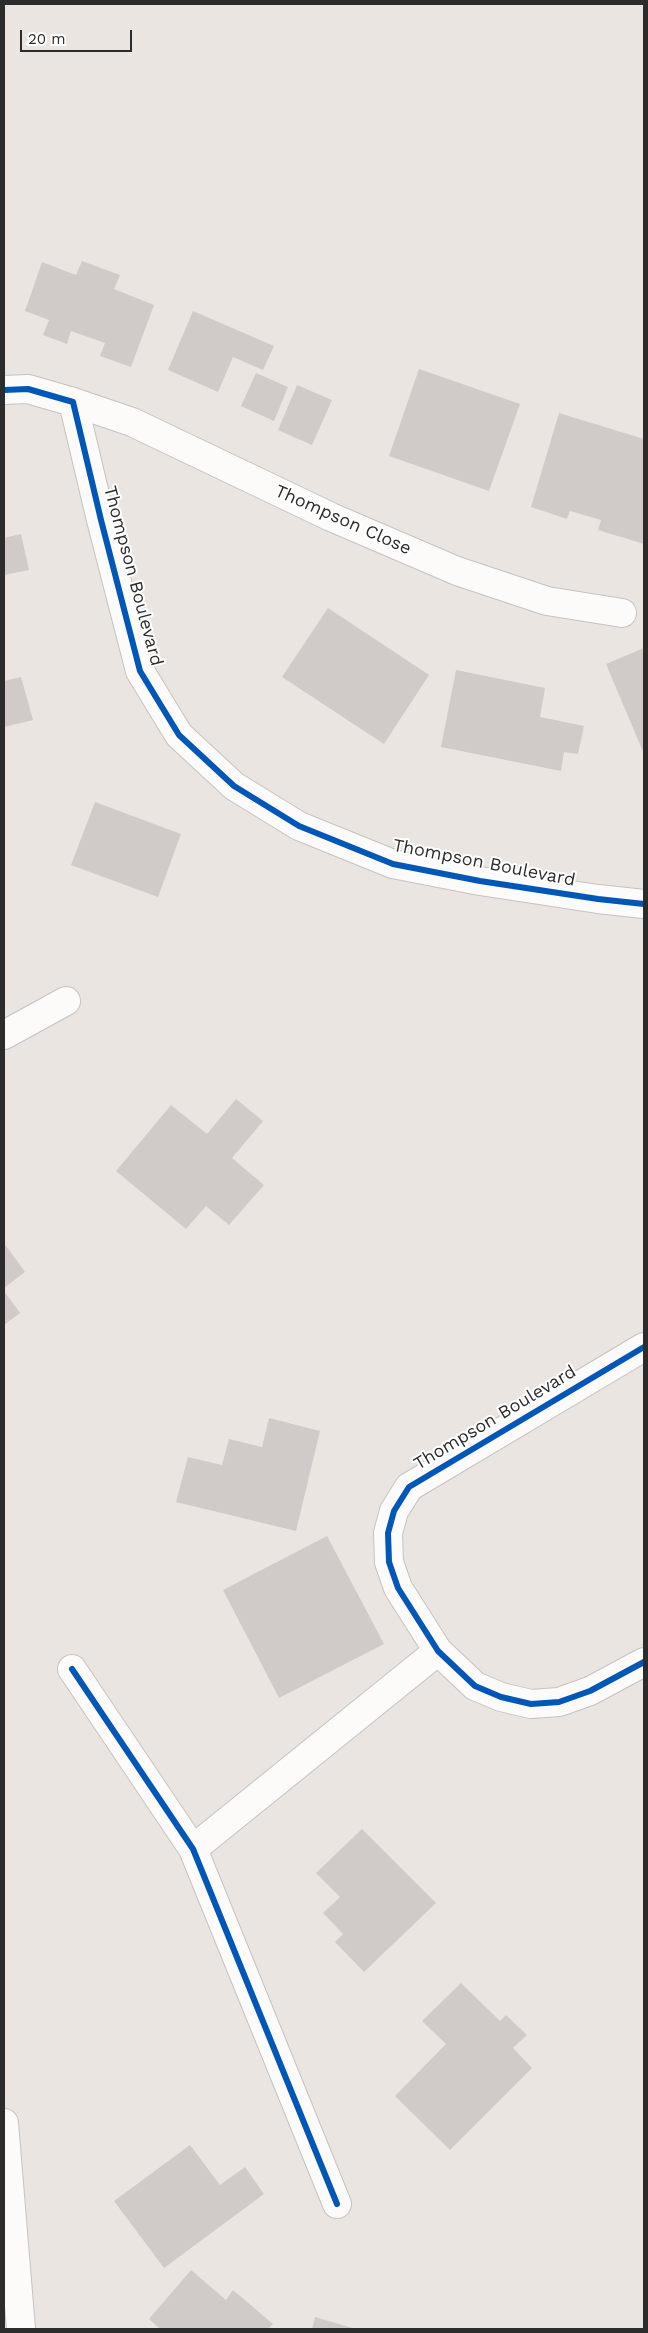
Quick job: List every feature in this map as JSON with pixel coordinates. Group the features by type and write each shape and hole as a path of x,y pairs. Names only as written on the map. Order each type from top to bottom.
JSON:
{"street":[{"path":"4,390 28,389 73,402"},
{"name":"Thompson Close","path":"73,402 132,422 331,517 457,571 547,601 622,613"},
{"name":"Thompson Boulevard","path":"73,402 140,671 179,735 234,786 299,826 393,864 510,885 598,899 644,904"},
{"path":"4,1035 66,1001"},
{"name":"Thompson Boulevard","path":"644,1347 408,1487 394,1511 388,1534 389,1562 398,1588 438,1651 475,1686 501,1697 531,1704 560,1702 590,1691 644,1662"},
{"path":"193,1849 438,1651"},
{"path":"72,1669 193,1849 337,2204"},
{"path":"4,2123 21,2329"}],"building":[{"path":"82,261 120,275 114,289 154,305 131,367 100,356 105,343 71,331 67,344 43,335 49,320 25,311 42,262 76,275"},
{"path":"193,311 274,346 263,370 233,357 218,392 168,370"},
{"path":"419,369 520,404 489,491 389,456"},
{"path":"256,373 288,387 274,421 241,406"},
{"path":"297,385 332,400 312,445 278,430"},
{"path":"559,413 644,439 644,544 598,530 601,520 570,511 567,519 531,507"},
{"path":"21,534 29,570 4,575 4,538"},
{"path":"328,608 429,675 384,744 282,677"},
{"path":"644,648 644,754 606,664"},
{"path":"456,670 545,688 540,717 584,726 578,754 564,752 561,771 441,747"},
{"path":"21,677 33,720 4,727 4,681"},
{"path":"95,802 181,834 158,897 71,865"},
{"path":"236,1099 263,1121 232,1158 264,1185 229,1225 206,1206 186,1229 116,1171 171,1105 207,1134"},
{"path":"4,1243 25,1272 4,1288"},
{"path":"4,1291 20,1313 4,1325"},
{"path":"269,1418 320,1431 296,1531 176,1502 188,1457 222,1465 229,1439 262,1447"},
{"path":"327,1536 384,1644 279,1698 223,1590"},
{"path":"362,1829 436,1903 364,1972 335,1942 343,1934 323,1913 340,1897 316,1873"},
{"path":"461,1983 500,2021 506,2015 527,2035 513,2048 532,2068 450,2150 395,2096 446,2044 422,2021"},
{"path":"190,2145 220,2185 245,2167 264,2194 164,2268 114,2201"},
{"path":"191,2270 226,2300 233,2290 273,2324 268,2329 160,2329 149,2319"},
{"path":"315,2317 356,2329 312,2329"}],"cycle path":[{"path":"4,390 28,389 73,402 140,671 179,735 234,786 299,826 393,864 480,881 644,904"},
{"path":"644,1347 409,1487 394,1511 388,1533 389,1562 398,1588 438,1651 475,1686 501,1697 531,1704 559,1702 590,1691 644,1662"},
{"path":"72,1669 193,1849 337,2204"}]}
